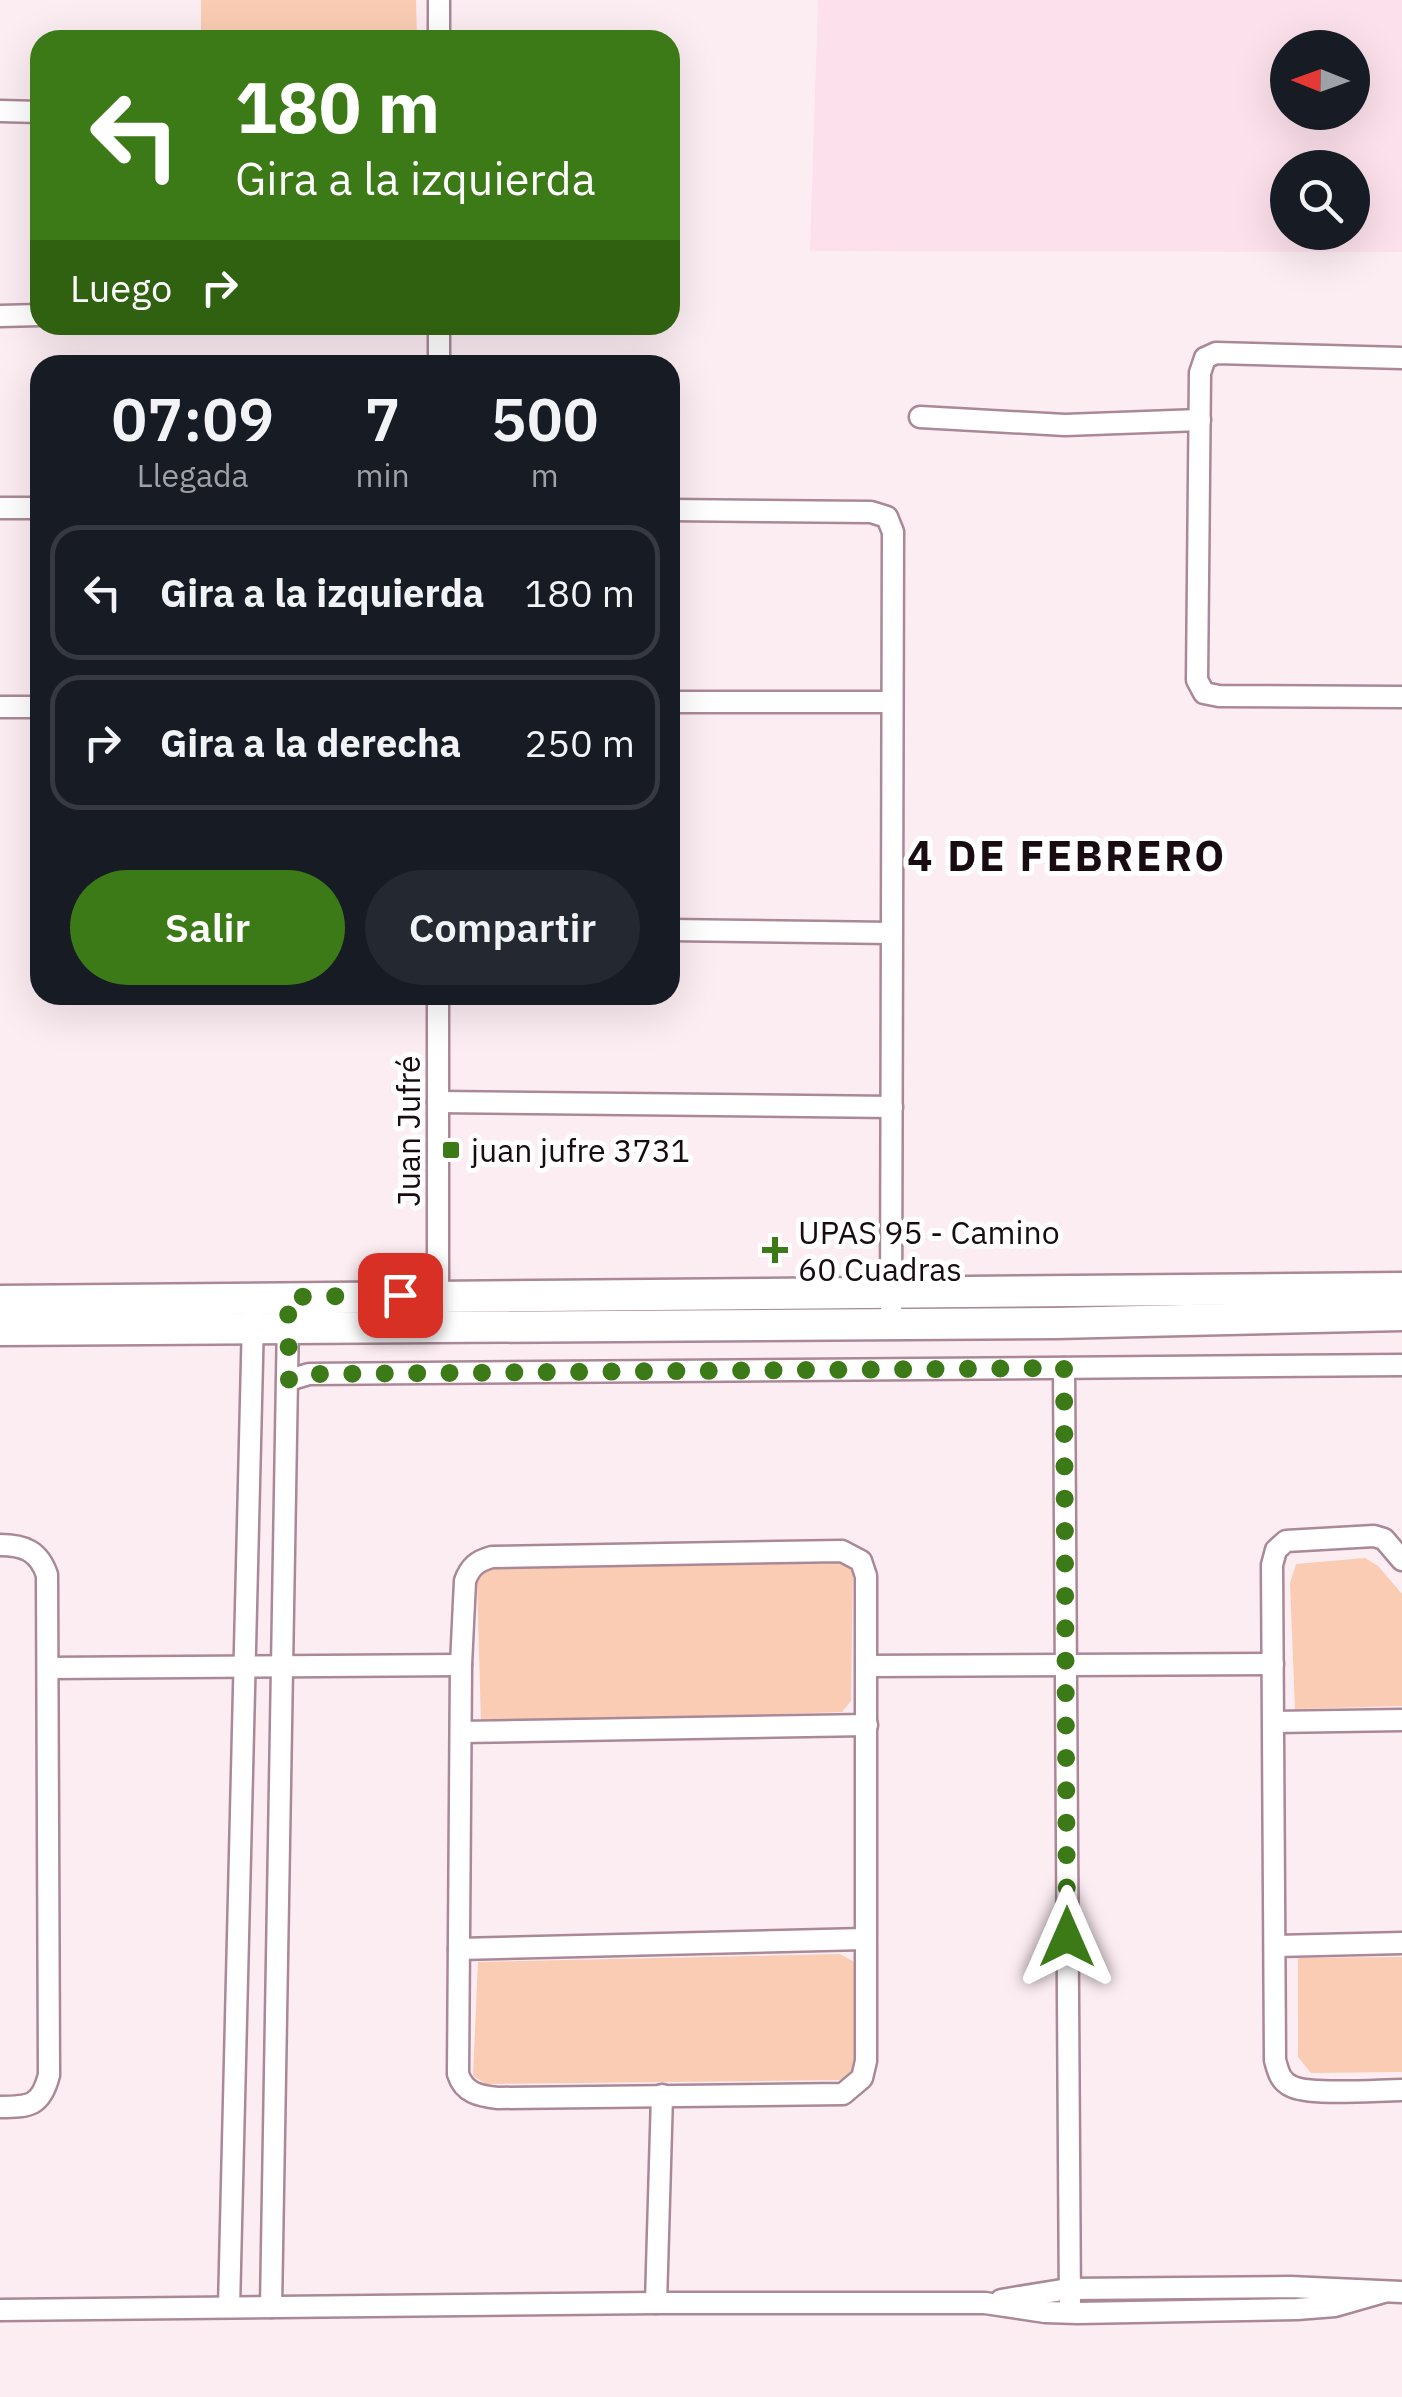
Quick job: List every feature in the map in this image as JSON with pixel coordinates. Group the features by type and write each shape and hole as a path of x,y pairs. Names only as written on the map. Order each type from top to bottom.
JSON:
{"main road":[{"path":"0,1301 1402,1288"},
{"path":"0,1330 890,1324 1402,1315"}],"street":[{"path":"439,0 439,30"},
{"path":"0,112 30,112"},
{"path":"0,316 30,316"},
{"path":"1402,358 1216,353 1205,358 1200,372 1197,680 1204,693 1218,696 1402,697"},
{"path":"920,417 1065,425 1200,420"},
{"path":"0,508 30,508"},
{"path":"680,510 871,512 887,518 893,532 890,1324"},
{"path":"680,702 892,702"},
{"path":"0,707 30,707"},
{"path":"680,930 891,933"},
{"name":"Juan Jufré","path":"438,1005 438,1327"},
{"path":"438,1102 892,1107"},
{"path":"230,2307 253,1297"},
{"path":"270,2307 288,1297"},
{"path":"289,1380 310,1374 1402,1365"},
{"path":"1064,1368 1070,2312"},
{"path":"1402,1560 1384,1539 1374,1536 1286,1541 1276,1550 1272,1566 1276,2060 1280,2078 1292,2087 1308,2090 1402,2090"},
{"path":"0,1545 19,1545 43,1562 47,1575 49,2075 44,2092 33,2104 0,2107"},
{"path":"842,1551 861,1561 866,1576 868,1666 866,2061 862,2078 854,2088 843,2094 498,2098 470,2091 461,2084 461,1665 464,1581 469,1570 480,1560 492,1557 842,1551"},
{"path":"868,1666 1273,1664"},
{"path":"48,1668 461,1665"},
{"path":"1275,1722 1402,1720"},
{"path":"461,1732 867,1724"},
{"path":"459,1949 864,1939"},
{"path":"1276,1946 1402,1943"},
{"path":"656,2302 662,2095"},
{"path":"984,2303 1068,2289 1290,2287 1393,2292"},
{"path":"0,2310 656,2302 984,2303 1070,2312 1297,2309 1335,2306 1393,2292"}],"shaded area":[{"path":"201,0 416,0 417,30 201,30"},
{"path":"818,0 1402,0 1402,252 810,251"},
{"path":"1365,1558 1378,1566 1402,1594 1402,1706 1295,1709 1290,1583 1296,1564"},
{"path":"838,1563 849,1567 853,1574 851,1701 842,1712 481,1723 477,1581 482,1572 492,1567"},
{"path":"840,1954 858,1964 855,2065 844,2080 486,2084 473,2076 478,1962"},
{"path":"1402,1957 1402,2072 1311,2073 1298,2057 1298,1958"}],"place":[{"name":"juan jufre 3731","path":"451,1150"},
{"name":"UPAS 95 - Camino 60 Cuadras","path":"775,1250"}],"district":[{"name":"4 DE FEBRERO","path":"1067,855"}],"route":[{"path":"400,1295 288,1297 289,1380 310,1374 1064,1368 1067,1937"}]}
